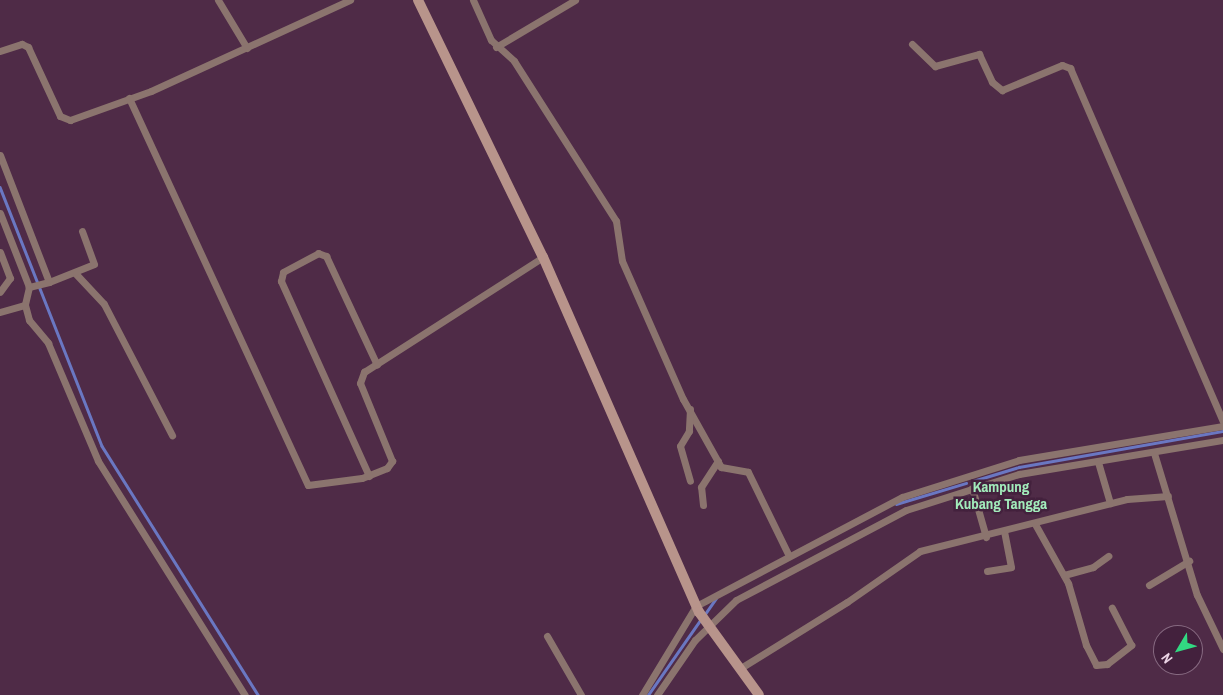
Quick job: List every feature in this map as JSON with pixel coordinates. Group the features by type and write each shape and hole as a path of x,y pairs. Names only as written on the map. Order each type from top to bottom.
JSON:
{"street":[{"path":"218,0 247,48"},
{"path":"0,51 22,44 31,50 62,119 129,98 247,48 350,0"},
{"path":"418,0 544,257 698,609 759,695"},
{"path":"473,0 496,47 514,61 616,221 622,261 690,408 724,468 748,472 789,556"},
{"path":"496,47 575,0"},
{"path":"912,44 935,66 979,54 992,82 1002,90 1062,66 1070,68 1223,421"},
{"path":"129,98 307,483 312,487 369,476 387,468 392,458 360,383 364,372 378,365 544,257"},
{"path":"0,155 46,283"},
{"path":"0,212 31,286 24,306 29,320 48,343 98,462 245,695"},
{"path":"31,286 75,274 95,262 82,232"},
{"path":"0,252 10,278 0,292"},
{"path":"369,476 281,281 283,272 324,254 378,365"},
{"path":"75,274 104,304 172,435"},
{"path":"0,312 24,306"},
{"path":"690,408 690,431 680,446 690,481"},
{"path":"642,695 698,609 789,556 902,497 1019,460 1223,426"},
{"path":"657,695 694,640 736,600 876,526 972,488 1037,470 1154,453 1223,440"},
{"path":"1154,453 1189,562 1197,595 1223,649"},
{"path":"703,505 701,487 718,460"},
{"path":"1019,460 1037,470"},
{"path":"1098,462 1110,504"},
{"path":"972,488 986,537"},
{"path":"739,669 847,602 909,556 1137,497 1168,496"},
{"path":"1035,524 1064,575 1096,665 1107,664 1131,645 1112,608"},
{"path":"987,571 1011,567 1004,532"},
{"path":"1064,575 1092,567 1108,556"},
{"path":"1149,585 1189,562"},
{"path":"548,636 580,695"}],"waterway":[{"path":"0,187 102,446 258,695"},
{"path":"973,481 1019,467 1223,431"},
{"path":"896,504 966,483"},
{"path":"705,614 716,598"},
{"path":"648,695 701,619"}],"district":[{"name":"Kampung Kubang Tangga","path":"1001,494"}]}
